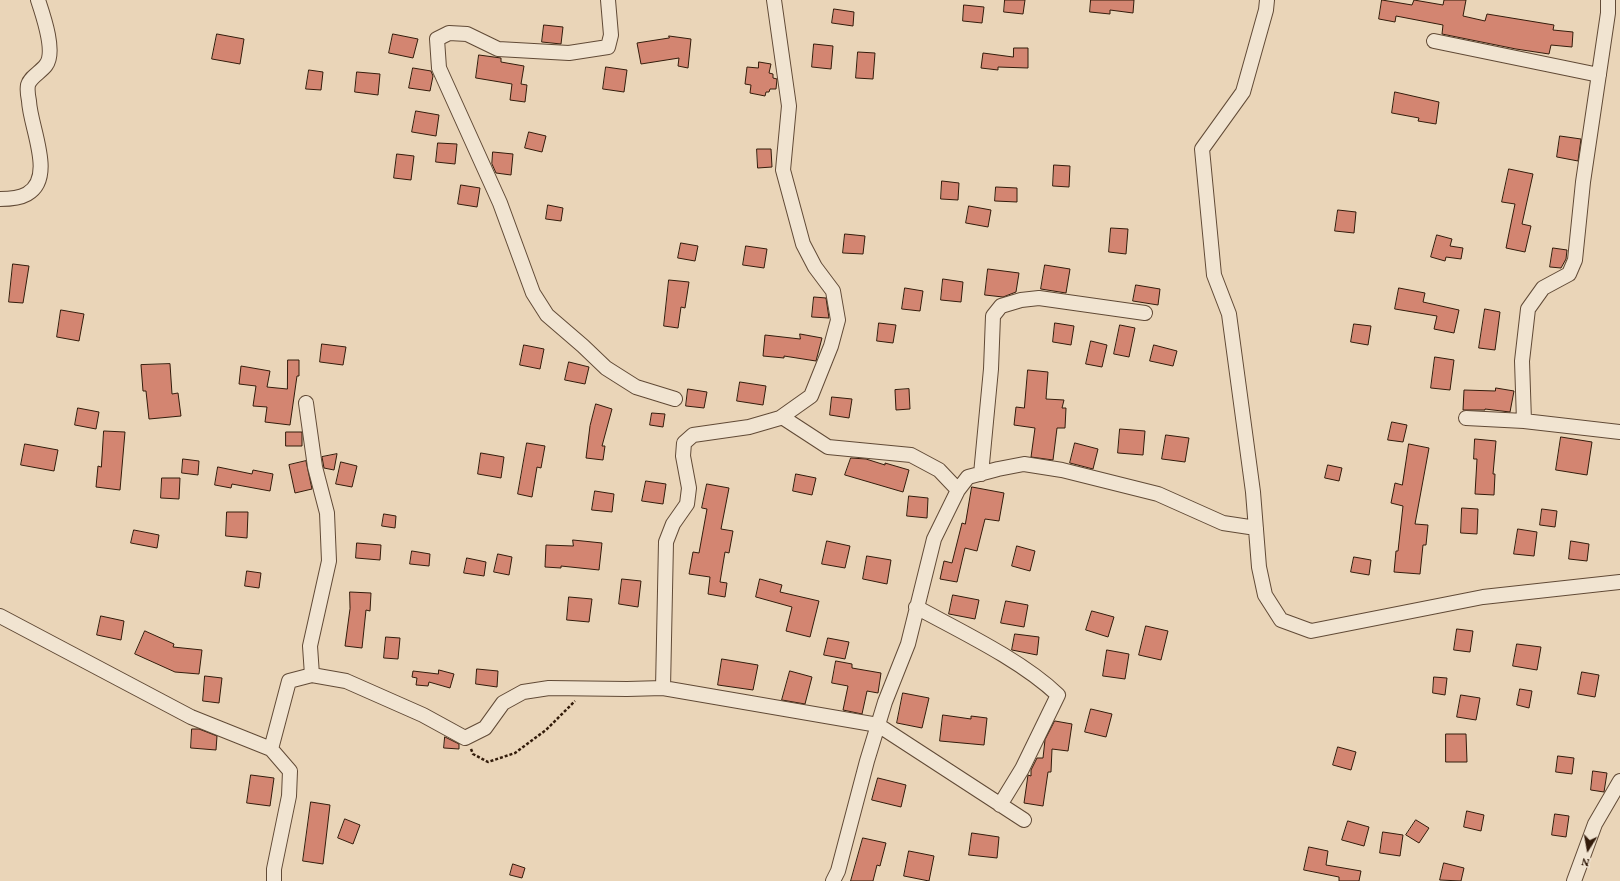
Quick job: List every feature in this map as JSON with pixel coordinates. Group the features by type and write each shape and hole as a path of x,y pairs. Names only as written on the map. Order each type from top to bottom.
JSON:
{"street":[{"path":"0,199 26,195 36,188 42,174 39,152 29,109 28,85 47,64 49,55 47,28 38,0"},
{"path":"608,0 611,35 608,47 569,53 498,49 467,34 449,34 437,39 439,68 500,203 533,294 547,315 606,368 636,387 675,399"},
{"path":"663,688 666,542 673,524 687,504 689,488 683,456 684,443 693,436 749,427 782,417 811,396 831,346 838,320 833,291 815,268 803,244 783,170 789,106 774,0"},
{"path":"1267,0 1266,10 1243,92 1202,149 1214,275 1229,314 1253,492 1259,567 1265,595 1281,620 1311,631 1484,597 1620,582"},
{"path":"1524,421 1522,361 1528,309 1542,288 1569,274 1575,260 1583,182 1608,13 1608,0"},
{"path":"1434,41 1598,75"},
{"path":"981,474 991,369 992,316 1001,306 1020,300 1040,298 1145,313"},
{"path":"306,404 315,466 327,513 329,561 310,646 312,675"},
{"path":"782,417 828,447 911,455 939,470 958,490"},
{"path":"1466,418 1524,421 1620,432"},
{"path":"833,881 838,871 866,761 908,644 934,539 958,490 968,477 1024,464 1062,470 1158,494 1224,523 1256,528"},
{"path":"916,607 1016,663 1045,683 1058,695 1022,769 1000,805"},
{"path":"0,616 191,718 270,749 290,771 289,796 274,869 274,881"},
{"path":"270,749 289,681 312,675 346,681 423,715 464,738 485,728 503,703 523,692 549,688 663,688 878,725 1024,820"},
{"path":"1574,881 1595,824 1620,781"}],"path":[{"path":"464,738 474,754 488,762 515,753 546,730 587,689"}],"building":[{"path":"1005,0 1025,0 1023,14 1004,12"},
{"path":"1091,0 1134,0 1133,13 1110,10 1110,14 1090,12"},
{"path":"1382,0 1412,5 1414,0 1443,5 1444,0 1466,0 1463,16 1485,21 1487,14 1554,25 1553,30 1573,32 1572,47 1551,45 1549,54 1442,34 1443,25 1396,16 1395,22 1379,19"},
{"path":"964,5 984,7 982,23 963,21"},
{"path":"834,9 854,12 853,26 832,23"},
{"path":"544,25 563,27 561,44 542,42"},
{"path":"217,34 244,39 240,64 212,59"},
{"path":"393,34 418,39 413,58 389,53"},
{"path":"669,36 691,39 688,68 678,66 679,58 641,64 637,43 669,38"},
{"path":"814,44 833,46 831,69 812,67"},
{"path":"1014,48 1028,48 1028,68 998,67 998,70 981,68 983,53 1013,57"},
{"path":"858,52 875,53 873,79 856,78"},
{"path":"479,55 501,58 501,62 524,66 521,84 527,85 525,102 510,100 512,84 476,78"},
{"path":"759,62 771,64 769,73 773,74 773,78 777,79 776,89 770,89 769,92 766,92 765,96 750,93 751,85 745,84 747,67 758,68"},
{"path":"606,67 627,70 624,92 603,89"},
{"path":"413,68 431,71 433,76 430,91 409,88"},
{"path":"309,70 323,72 321,90 306,89"},
{"path":"357,72 380,74 378,95 355,92"},
{"path":"1395,92 1439,102 1436,124 1418,121 1419,118 1392,113"},
{"path":"416,111 439,115 436,136 412,132"},
{"path":"529,132 546,136 542,152 525,148"},
{"path":"1560,136 1581,139 1578,161 1557,157"},
{"path":"438,143 457,144 455,164 436,162"},
{"path":"757,149 771,149 772,167 758,168"},
{"path":"493,152 513,154 511,175 496,173 492,164"},
{"path":"397,154 414,156 411,180 394,178"},
{"path":"1054,165 1070,166 1069,187 1053,186"},
{"path":"1509,169 1533,174 1522,224 1531,226 1525,252 1506,248 1515,204 1502,202"},
{"path":"942,181 959,183 958,200 941,199"},
{"path":"461,185 480,188 477,207 458,204"},
{"path":"996,187 1017,188 1017,202 995,201"},
{"path":"548,205 563,208 561,221 546,219"},
{"path":"969,206 991,210 988,227 966,223"},
{"path":"1338,210 1356,212 1354,233 1335,231"},
{"path":"1111,228 1128,229 1126,254 1109,252"},
{"path":"845,234 865,236 863,254 843,253"},
{"path":"1437,235 1452,239 1450,246 1463,248 1461,259 1446,257 1445,261 1431,257"},
{"path":"681,243 698,246 695,261 678,258"},
{"path":"746,246 767,249 764,268 743,265"},
{"path":"1553,248 1567,250 1566,259 1561,268 1550,267"},
{"path":"13,264 29,266 23,303 9,302"},
{"path":"1045,265 1070,269 1066,293 1041,289"},
{"path":"988,269 1019,273 1016,292 1003,297 985,295"},
{"path":"943,279 963,282 961,302 941,300"},
{"path":"669,280 689,282 685,308 681,307 678,328 664,326"},
{"path":"1136,285 1160,289 1158,305 1133,301"},
{"path":"905,288 923,291 920,311 902,309"},
{"path":"1399,288 1425,293 1423,302 1459,310 1454,333 1434,329 1437,316 1395,309"},
{"path":"814,297 826,298 829,318 812,317"},
{"path":"1485,309 1500,312 1495,350 1479,348"},
{"path":"61,310 84,314 79,341 57,337"},
{"path":"879,323 896,325 893,343 877,341"},
{"path":"1055,323 1074,326 1071,345 1053,342"},
{"path":"1354,324 1371,326 1368,345 1351,342"},
{"path":"1120,325 1135,328 1129,357 1114,354"},
{"path":"800,334 822,338 816,361 784,356 784,358 763,356 765,335 800,339"},
{"path":"1091,341 1107,345 1102,367 1086,364"},
{"path":"322,344 346,347 343,365 320,362"},
{"path":"524,345 544,349 540,369 520,365"},
{"path":"1154,345 1177,351 1173,366 1150,361"},
{"path":"1435,357 1454,360 1450,390 1431,388"},
{"path":"288,360 299,360 299,376 297,376 290,425 265,422 267,407 253,406 256,386 239,384 241,366 270,371 267,387 287,389"},
{"path":"569,362 589,367 585,384 565,380"},
{"path":"170,364 172,394 178,393 181,416 149,419 146,391 143,391 141,365"},
{"path":"1028,370 1048,372 1046,399 1064,400 1062,408 1066,408 1065,428 1057,428 1053,460 1031,457 1035,428 1014,425 1016,407 1024,408"},
{"path":"740,382 766,386 763,405 737,401"},
{"path":"1496,388 1514,391 1510,412 1485,409 1463,410 1464,390 1495,391"},
{"path":"688,389 707,392 704,408 686,406"},
{"path":"909,389 910,409 896,410 895,390"},
{"path":"832,397 852,399 849,418 830,415"},
{"path":"596,404 612,409 602,446 605,446 603,460 586,458 590,426"},
{"path":"78,408 99,412 96,429 75,425"},
{"path":"652,413 665,414 663,427 650,425"},
{"path":"1392,422 1407,425 1403,442 1388,440"},
{"path":"1120,429 1145,431 1143,455 1118,453"},
{"path":"104,431 125,432 120,490 96,487 98,466 101,467"},
{"path":"286,432 302,432 302,446 286,446"},
{"path":"1166,435 1189,438 1185,462 1162,459"},
{"path":"1561,437 1592,442 1587,475 1556,470"},
{"path":"1475,439 1496,441 1493,474 1495,474 1494,495 1475,494 1477,459 1474,459"},
{"path":"527,443 545,446 541,468 537,467 532,497 518,494"},
{"path":"1075,443 1098,449 1093,469 1070,463"},
{"path":"25,444 58,450 54,471 21,465"},
{"path":"1409,444 1429,448 1415,524 1428,525 1426,545 1423,545 1420,574 1394,572 1403,506 1391,503 1395,483 1402,485"},
{"path":"481,453 504,457 501,478 478,474"},
{"path":"337,454 334,470 324,468 322,457"},
{"path":"851,458 866,459 909,470 903,492 845,475"},
{"path":"183,459 199,461 198,475 182,473"},
{"path":"306,461 312,489 295,493 289,465"},
{"path":"341,462 357,466 352,487 336,484"},
{"path":"1328,465 1342,468 1339,481 1325,478"},
{"path":"218,467 252,474 253,470 273,474 270,491 232,484 231,488 215,485"},
{"path":"796,474 816,478 812,495 793,491"},
{"path":"162,478 180,478 179,499 161,498"},
{"path":"646,481 666,484 663,504 642,501"},
{"path":"707,484 729,488 721,529 733,531 729,553 725,552 720,582 727,583 725,597 708,594 710,577 689,574 693,552 699,553 707,509 702,508"},
{"path":"972,487 1004,493 999,521 985,519 977,551 965,548 957,582 940,579 944,561 952,563 962,523 965,524"},
{"path":"595,491 614,494 612,512 592,510"},
{"path":"909,496 928,498 927,518 907,516"},
{"path":"1462,508 1478,509 1477,534 1461,533"},
{"path":"1542,509 1557,511 1555,527 1540,525"},
{"path":"227,512 248,512 247,538 226,536"},
{"path":"384,514 396,516 395,528 382,526"},
{"path":"1518,529 1537,532 1534,556 1514,554"},
{"path":"134,530 159,535 157,548 131,543"},
{"path":"573,540 602,543 599,570 561,566 561,568 545,567 546,545 573,546"},
{"path":"827,541 850,546 845,568 822,564"},
{"path":"1571,541 1589,544 1587,561 1569,559"},
{"path":"357,543 381,545 380,560 356,558"},
{"path":"1017,546 1035,551 1030,571 1012,566"},
{"path":"412,551 430,554 429,566 410,564"},
{"path":"498,554 512,557 509,575 494,572"},
{"path":"867,556 891,560 887,584 863,579"},
{"path":"1354,557 1371,560 1369,575 1351,572"},
{"path":"467,558 486,562 484,576 464,573"},
{"path":"247,571 261,573 259,588 245,586"},
{"path":"622,579 641,581 638,607 619,604"},
{"path":"760,579 782,585 780,592 819,601 810,637 786,631 792,607 756,597"},
{"path":"350,592 371,593 370,611 366,610 362,648 345,646 350,609"},
{"path":"953,595 979,600 975,619 949,614"},
{"path":"569,597 592,599 589,622 567,620"},
{"path":"1006,601 1028,605 1024,627 1001,623"},
{"path":"1092,611 1114,617 1108,637 1086,630"},
{"path":"101,616 124,621 121,640 97,635"},
{"path":"1146,626 1168,631 1161,660 1139,655"},
{"path":"1457,629 1473,631 1470,652 1454,650"},
{"path":"145,631 174,644 173,647 202,650 199,674 175,672 135,654"},
{"path":"1015,634 1039,637 1037,655 1012,650"},
{"path":"386,637 400,638 398,659 384,658"},
{"path":"828,638 849,642 845,659 824,655"},
{"path":"1517,644 1541,647 1537,670 1513,666"},
{"path":"1107,650 1129,654 1125,679 1103,676"},
{"path":"722,659 758,665 753,690 718,685"},
{"path":"836,661 852,664 852,668 881,673 878,693 867,691 862,714 843,710 848,686 832,683"},
{"path":"477,669 498,671 497,687 476,684"},
{"path":"439,670 454,674 450,688 429,682 428,686 416,685 417,678 412,677 413,671 438,674"},
{"path":"790,671 812,677 805,704 782,700"},
{"path":"1582,672 1599,675 1595,697 1578,694"},
{"path":"205,676 222,678 219,703 203,701"},
{"path":"1434,677 1447,678 1445,695 1433,693"},
{"path":"1520,689 1532,691 1529,708 1517,705"},
{"path":"903,693 929,698 922,728 897,723"},
{"path":"1461,695 1480,698 1476,720 1457,717"},
{"path":"1091,709 1112,714 1106,737 1085,732"},
{"path":"943,715 971,719 971,716 987,718 984,745 940,741"},
{"path":"1055,721 1072,724 1068,751 1052,749 1051,772 1048,772 1043,806 1024,803 1028,775 1031,776 1031,770 1037,758 1043,758 1045,740"},
{"path":"192,729 199,729 217,736 216,750 191,748"},
{"path":"1446,734 1466,734 1467,762 1446,762"},
{"path":"445,737 459,744 459,749 444,748"},
{"path":"1338,747 1356,752 1351,770 1333,765"},
{"path":"1558,756 1574,758 1572,774 1556,772"},
{"path":"1593,771 1607,773 1604,792 1591,790"},
{"path":"251,775 274,778 270,806 247,803"},
{"path":"878,778 906,785 901,807 872,800"},
{"path":"311,802 330,805 323,864 303,861"},
{"path":"1467,811 1484,815 1481,831 1464,827"},
{"path":"1555,814 1569,816 1566,837 1552,835"},
{"path":"345,819 360,825 353,844 338,838"},
{"path":"1416,820 1429,828 1419,843 1406,835"},
{"path":"1348,821 1369,827 1364,846 1342,840"},
{"path":"1383,832 1403,835 1400,856 1380,853"},
{"path":"972,833 999,837 997,858 969,855"},
{"path":"863,838 886,843 880,866 877,865 873,881 851,881"},
{"path":"1309,847 1328,851 1326,865 1361,871 1359,881 1339,881 1339,877 1304,870"},
{"path":"909,851 934,856 929,881 904,876"},
{"path":"1444,863 1464,868 1461,881 1440,880"},
{"path":"513,864 525,868 522,878 510,875"}]}
